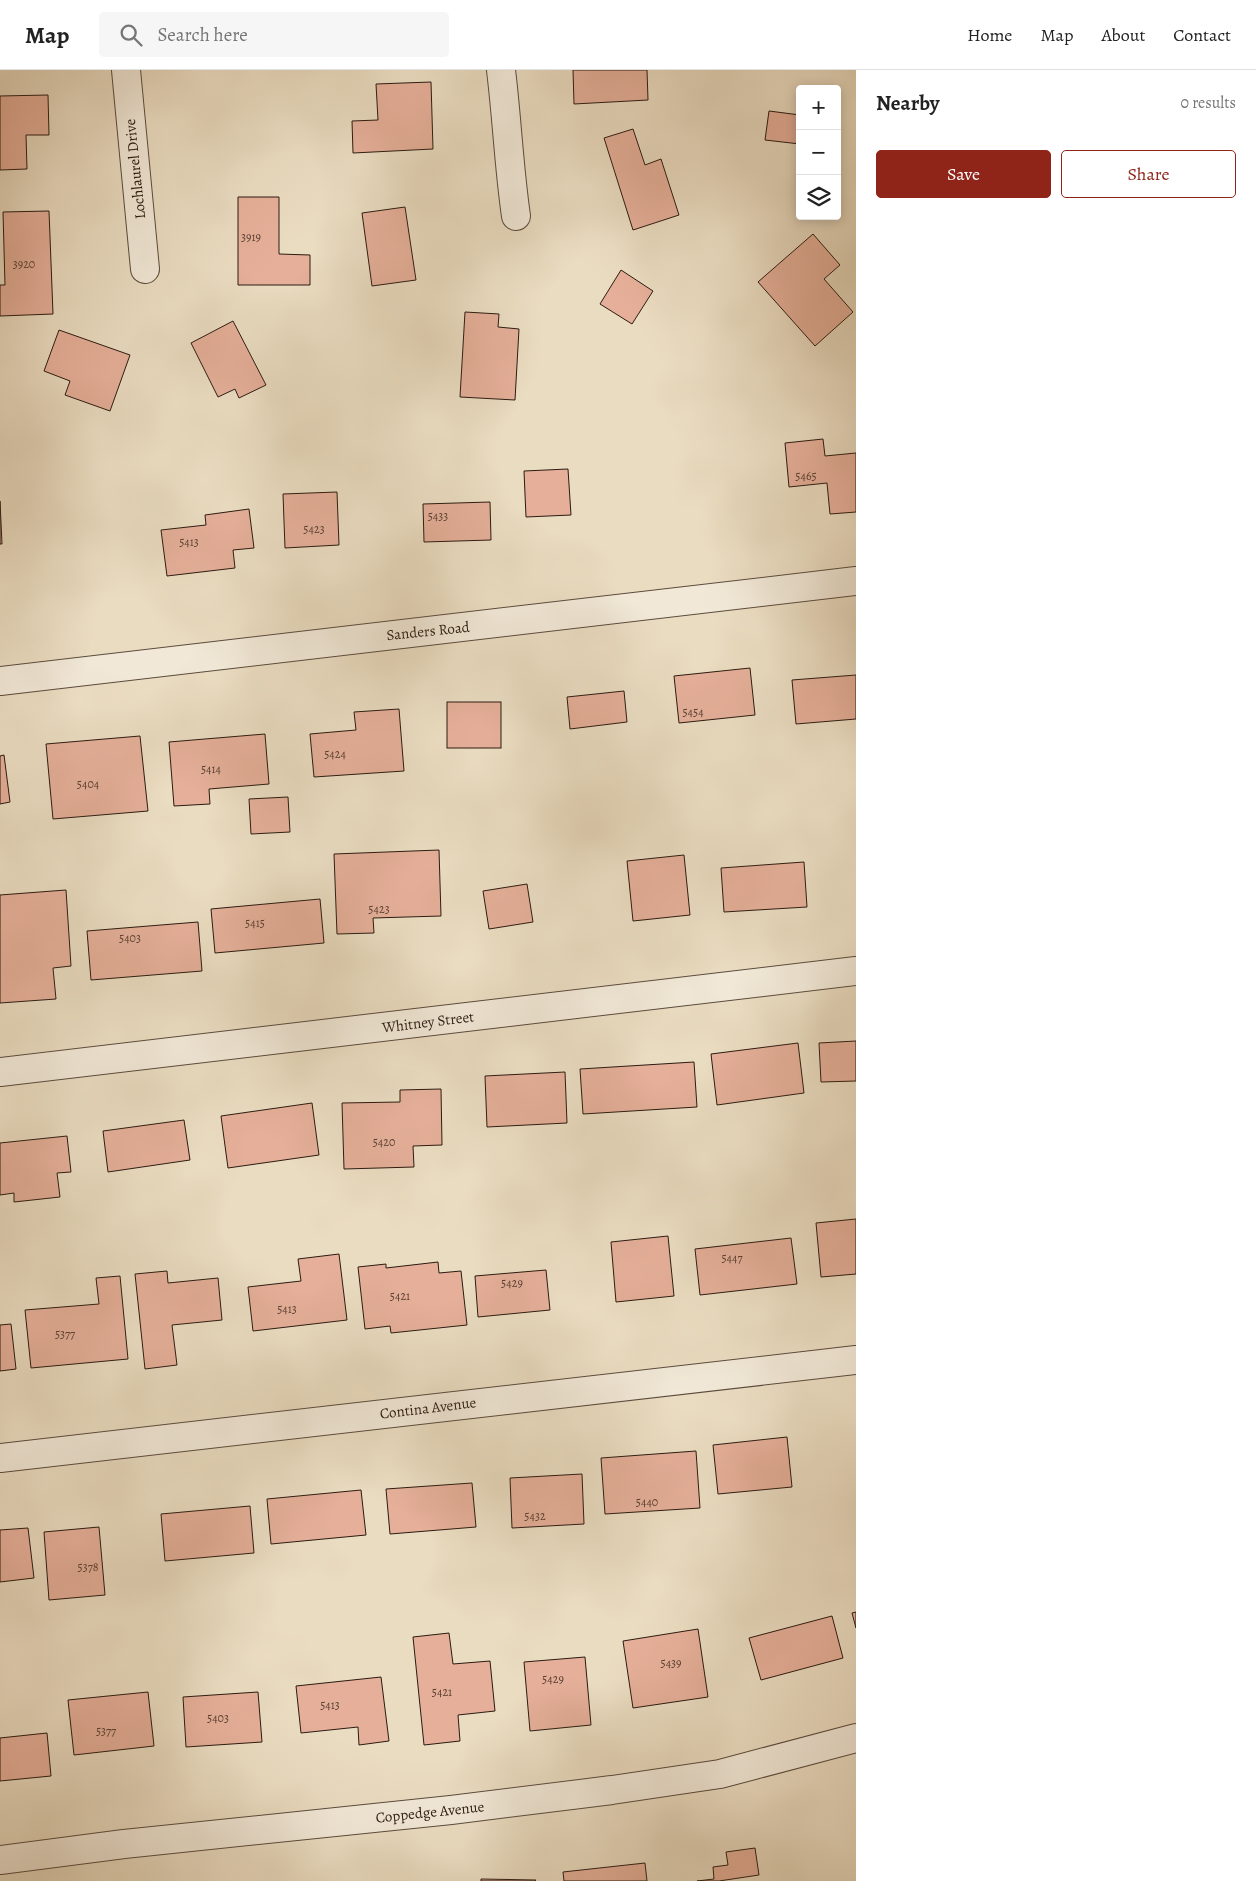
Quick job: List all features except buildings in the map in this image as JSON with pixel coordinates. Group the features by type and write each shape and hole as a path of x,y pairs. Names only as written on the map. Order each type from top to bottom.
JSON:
{"street":[{"name":"Lochlaurel Drive","path":"126,70 144,268"},
{"path":"501,70 507,122 509,168 516,216"},
{"name":"Sanders Road","path":"0,681 856,581"},
{"name":"Whitney Street","path":"0,1072 856,971"},
{"name":"Contina Avenue","path":"0,1458 856,1360"},
{"name":"Coppedge Avenue","path":"0,1860 124,1844 451,1810 612,1790 720,1774 856,1738"}]}
